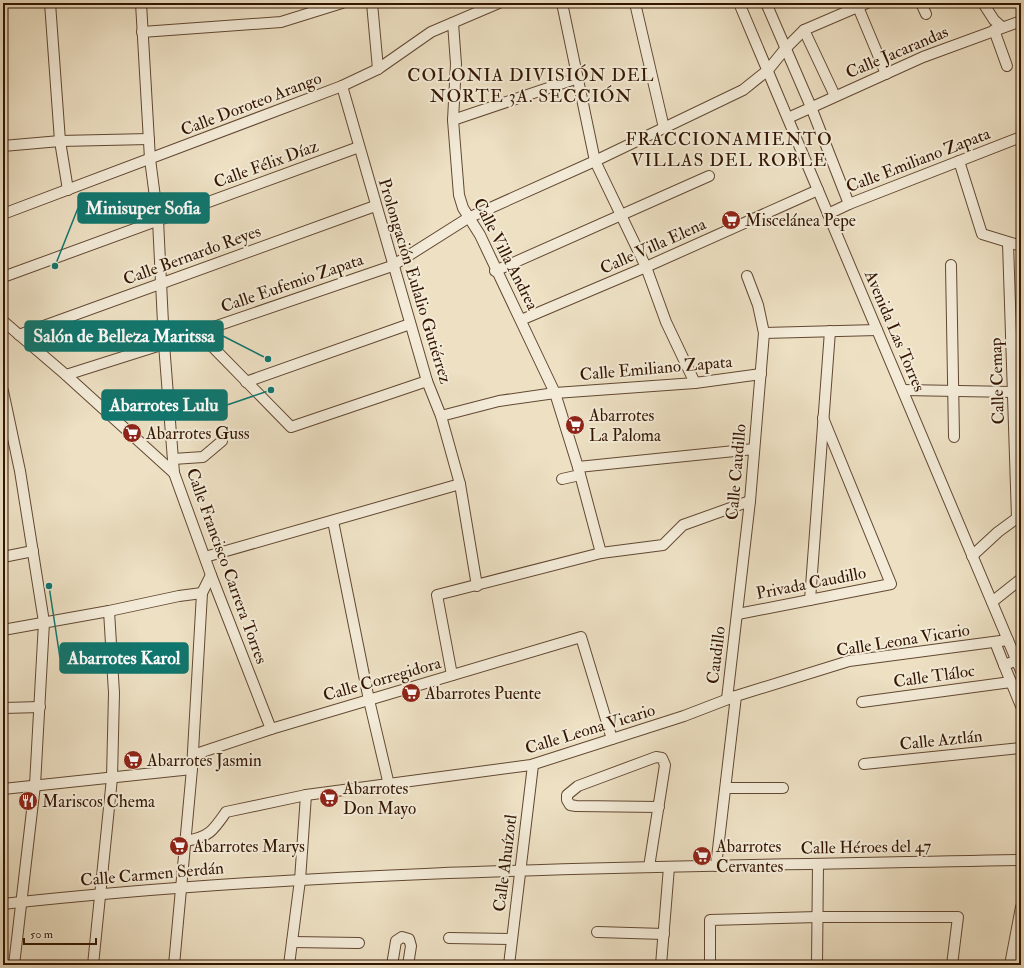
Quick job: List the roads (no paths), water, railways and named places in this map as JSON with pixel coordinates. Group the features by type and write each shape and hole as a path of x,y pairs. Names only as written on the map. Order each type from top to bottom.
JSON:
{"street":[{"path":"50,3 60,141 68,190"},
{"name":"Calle Francisco Carrera Torres","path":"141,3 150,159 158,220 164,344 174,473 211,575 271,729"},
{"path":"142,32 281,22 342,3"},
{"path":"372,3 378,69"},
{"name":"Calle Doroteo Arango","path":"3,214 342,86 378,69 431,32 499,3"},
{"path":"562,3 595,161 646,267 666,322 695,383"},
{"path":"635,3 664,128"},
{"name":"Avenida Las Torres","path":"739,3 972,556 1008,640 1019,660 1021,671"},
{"path":"766,3 849,204"},
{"path":"921,3 926,14"},
{"path":"983,3 998,28 1008,66"},
{"path":"835,96 804,30 863,5 886,74"},
{"name":"Calle Jacarandas","path":"788,118 923,57 998,28 1021,21"},
{"name":"Calle Villa Andrea","path":"453,23 456,64 453,120 459,195 468,218 480,235 495,271 521,320 554,393 579,471 601,553"},
{"name":"Calle Eufemio Zapata","path":"66,375 164,344 392,266 468,218 595,161 743,90 768,70 784,49 804,30"},
{"path":"453,120 578,78"},
{"name":"Prolongación Eulalio Gutiérrez","path":"342,86 392,266 427,381 442,416 460,484 478,586"},
{"name":"Calle Emiliano Zapata","path":"828,214 849,204 1021,137"},
{"path":"3,146 60,141 149,139"},
{"name":"Calle Félix Díaz","path":"3,277 359,147"},
{"path":"958,161 982,234 1021,246"},
{"path":"495,271 709,176"},
{"name":"Calle Villa Elena","path":"521,320 646,267 818,190"},
{"name":"Calle Bernardo Reyes","path":"19,335 375,206"},
{"name":"Calle Cemap","path":"1008,243 1019,518"},
{"path":"950,265 954,437"},
{"name":"Calle Caudillo","path":"738,614 750,501 764,333 758,305 747,276"},
{"path":"3,321 66,375 174,473"},
{"path":"246,382 410,324"},
{"path":"764,333 877,330"},
{"path":"198,332 291,426 427,381"},
{"path":"810,600 830,332"},
{"name":"Calle Emiliano Zapata","path":"442,416 499,401 554,393 695,383 761,374"},
{"path":"902,390 1013,392"},
{"path":"3,391 20,471 44,622 35,785 14,965"},
{"name":"Privada Caudillo","path":"738,614 891,584 823,418"},
{"path":"173,459 203,457 222,441"},
{"path":"562,479 579,471 754,449"},
{"path":"205,557 460,484"},
{"path":"452,675 437,595 478,586 601,553 663,545 683,525 750,501"},
{"path":"972,556 998,532 1019,518"},
{"path":"333,521 368,700 389,785"},
{"path":"3,557 33,551"},
{"path":"174,965 192,769 202,594 211,575"},
{"path":"992,602 1021,579"},
{"path":"3,630 109,611 179,596 202,594"},
{"path":"93,965 112,778 114,694 109,611"},
{"name":"Caudillo","path":"716,866 726,788 738,614"},
{"name":"Calle Corregidora","path":"193,754 271,729 581,638 612,739"},
{"name":"Calle Leona Vicario","path":"186,842 202,838 215,828 226,812 306,795 533,765 684,716 732,697 849,661 1008,640"},
{"path":"995,642 1021,706"},
{"path":"1004,665 1019,660"},
{"name":"Calle Tláloc","path":"862,702 1011,682"},
{"path":"4,708 40,707"},
{"name":"Calle Aztlán","path":"864,764 1021,748"},
{"path":"649,867 659,807 664,765 662,758 656,757 578,786 567,795 567,800 570,805 576,806 659,807"},
{"name":"Calle Ahuízotl","path":"509,965 533,765"},
{"path":"3,789 192,769"},
{"path":"726,788 783,788"},
{"path":"289,965 300,880 306,795"},
{"name":"Calle Héroes del 47","path":"520,870 1021,860"},
{"path":"817,965 818,864"},
{"path":"661,965 669,867"},
{"name":"Calle Carmen Serdán","path":"3,904 181,887 520,870"},
{"path":"1010,965 1021,907"},
{"path":"710,965 710,920 818,917 958,917 952,965"},
{"path":"597,932 664,934"},
{"path":"392,965 396,941 405,937 409,939 411,944 408,965"},
{"path":"449,938 512,939"},
{"path":"292,942 359,943"}],"place":[{"name":"Miscelánea Pepe","path":"731,220"},
{"name":"Minisuper Sofia","path":"55,266"},
{"name":"Salón de Belleza Maritssa","path":"268,359"},
{"name":"Abarrotes Lulu","path":"271,390"},
{"name":"Abarrotes La Paloma","path":"575,425"},
{"name":"Abarrotes Guss","path":"132,433"},
{"name":"Abarrotes Karol","path":"49,586"},
{"name":"Abarrotes Puente","path":"411,693"},
{"name":"Abarrotes Jasmin","path":"133,760"},
{"name":"Abarrotes Don Mayo","path":"329,798"},
{"name":"Mariscos Chema","path":"28,801"},
{"name":"Abarrotes Marys","path":"179,846"},
{"name":"Abarrotes Cervantes","path":"702,856"}],"district":[{"name":"COLONIA DIVISIÓN DEL NORTE 3A. SECCIÓN","path":"531,85"},
{"name":"FRACCIONAMIENTO VILLAS DEL ROBLE","path":"729,149"}]}
